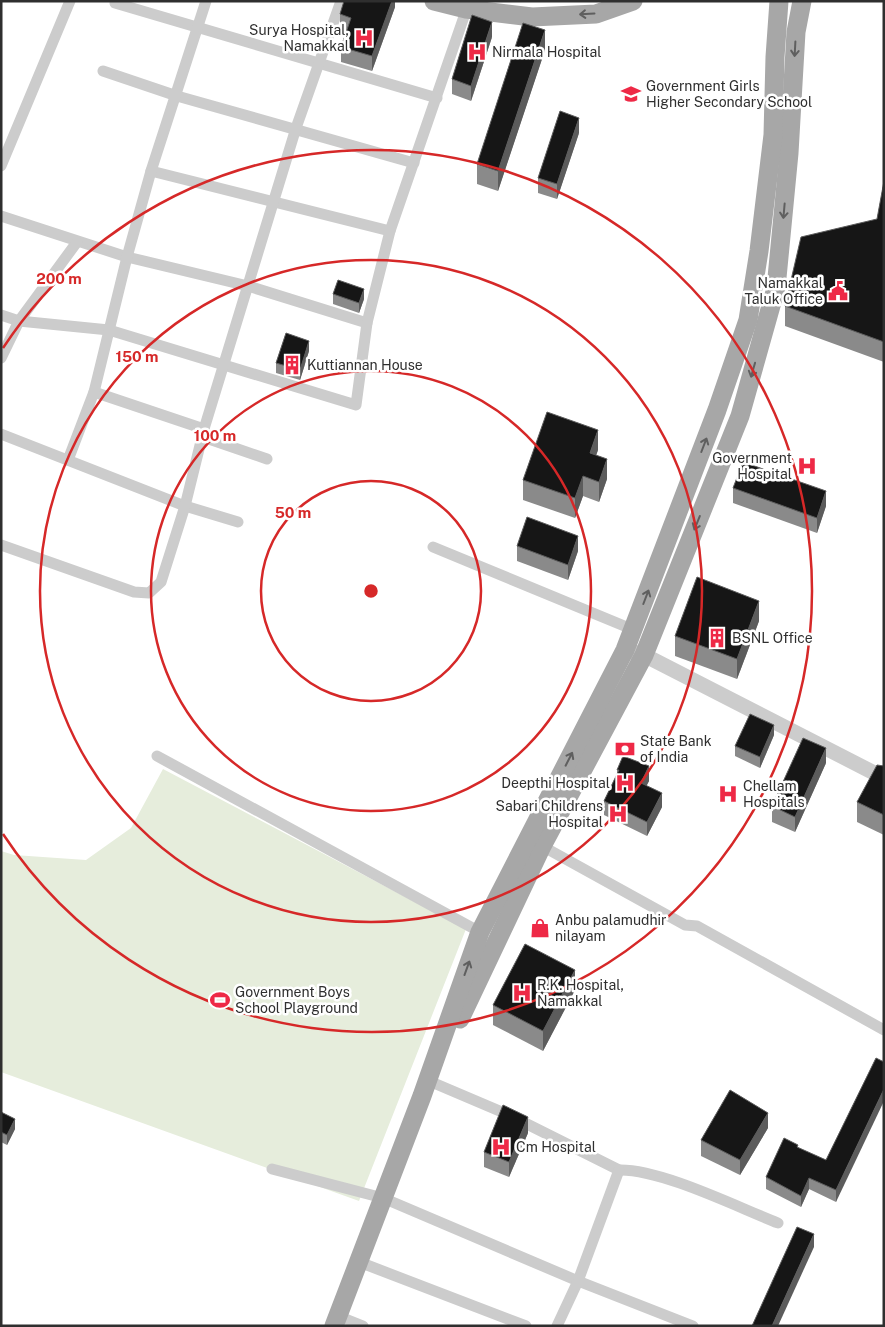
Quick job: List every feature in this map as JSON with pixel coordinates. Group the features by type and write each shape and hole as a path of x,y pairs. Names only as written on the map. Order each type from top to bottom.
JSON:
{"main road":[{"path":"434,1 468,5 532,17 596,14 633,1"},
{"path":"336,1321 425,1088 480,932 634,630 717,410 748,320 759,251 773,136 775,57 779,1"},
{"path":"425,1088 498,941 542,846 644,655 740,416 776,288 790,153 796,32 802,1"}],"street":[{"path":"2,167 70,1"},
{"path":"68,460 94,392 127,257 151,171 177,96 206,1"},
{"path":"1,545 134,592 149,593 161,582 185,506 203,433 225,366 296,128 341,1"},
{"path":"115,3 437,98"},
{"path":"1,315 19,321 109,330 356,405 367,323 390,231 468,5"},
{"path":"103,71 177,96 296,128 414,163"},
{"path":"151,171 390,231"},
{"path":"1,216 127,257 248,286 367,323"},
{"path":"1,358 19,321 77,242"},
{"path":"94,392 267,459"},
{"path":"1,434 185,506 238,522"},
{"path":"433,547 634,630"},
{"path":"625,650 644,655 884,778"},
{"path":"158,756 480,932"},
{"path":"542,846 685,925 697,926 884,1030"},
{"path":"425,1088 509,1115 619,1170 631,1170 682,1185 778,1223"},
{"path":"272,1169 383,1198 578,1281 694,1326"},
{"path":"558,1326 578,1281 619,1170"},
{"path":"359,1262 526,1326"},
{"path":"336,1321 363,1326"}],"green space":[{"name":"Government Boys School Playground","path":"163,769 466,929 359,1201 1,1072 1,851 14,855 86,860 131,828"}],"building":[{"path":"344,1 392,1 372,56 341,47 351,18 340,14"},
{"path":"472,15 492,22 471,86 452,79"},
{"path":"523,23 545,30 498,171 477,164"},
{"path":"560,111 579,118 557,184 538,178"},
{"name":"Namakkal Taluk Office","path":"884,181 884,342 785,306 801,237 877,219"},
{"path":"338,280 364,289 359,303 333,294"},
{"path":"286,333 309,341 300,370 276,363"},
{"path":"547,412 598,430 590,453 607,459 599,482 583,476 575,498 523,480"},
{"path":"743,462 826,491 817,518 733,488"},
{"path":"527,517 578,536 568,565 517,546"},
{"name":"BSNL Office","path":"697,577 759,601 737,659 675,636"},
{"path":"750,714 774,725 760,757 735,746"},
{"path":"803,738 826,748 795,817 772,806"},
{"path":"623,756 649,766 641,783 662,793 647,822 604,801 619,770 617,770"},
{"path":"877,765 884,766 884,815 857,802"},
{"path":"525,944 575,970 543,1031 493,1005"},
{"path":"876,1058 884,1062 884,1089 836,1190 809,1178 801,1196 766,1177 784,1138 798,1145 797,1147 826,1160"},
{"path":"730,1090 768,1113 740,1160 701,1140"},
{"path":"503,1105 528,1117 509,1162 484,1152"},
{"path":"1,1112 15,1119 7,1135 1,1132"},
{"path":"797,1227 814,1234 772,1326 752,1326"}],"place":[{"name":"Surya Hospital, Namakkal","path":"364,38"},
{"name":"Nirmala Hospital","path":"477,52"},
{"name":"Government Girls Higher Secondary School","path":"631,94"},
{"name":"Namakkal Taluk Office","path":"838,291"},
{"name":"Kuttiannan House","path":"292,365"},
{"name":"Government Hospital","path":"807,466"},
{"name":"BSNL Office","path":"717,638"},
{"name":"State Bank of India","path":"625,749"},
{"name":"Deepthi Hospital","path":"625,783"},
{"name":"Chellam Hospitals","path":"728,794"},
{"name":"Sabari Childrens Hospital","path":"618,814"},
{"name":"Anbu palamudhir nilayam","path":"540,928"},
{"name":"R.K. Hospital, Namakkal","path":"522,993"},
{"name":"Government Boys School Playground","path":"220,1000"},
{"name":"Cm Hospital","path":"501,1147"}]}
